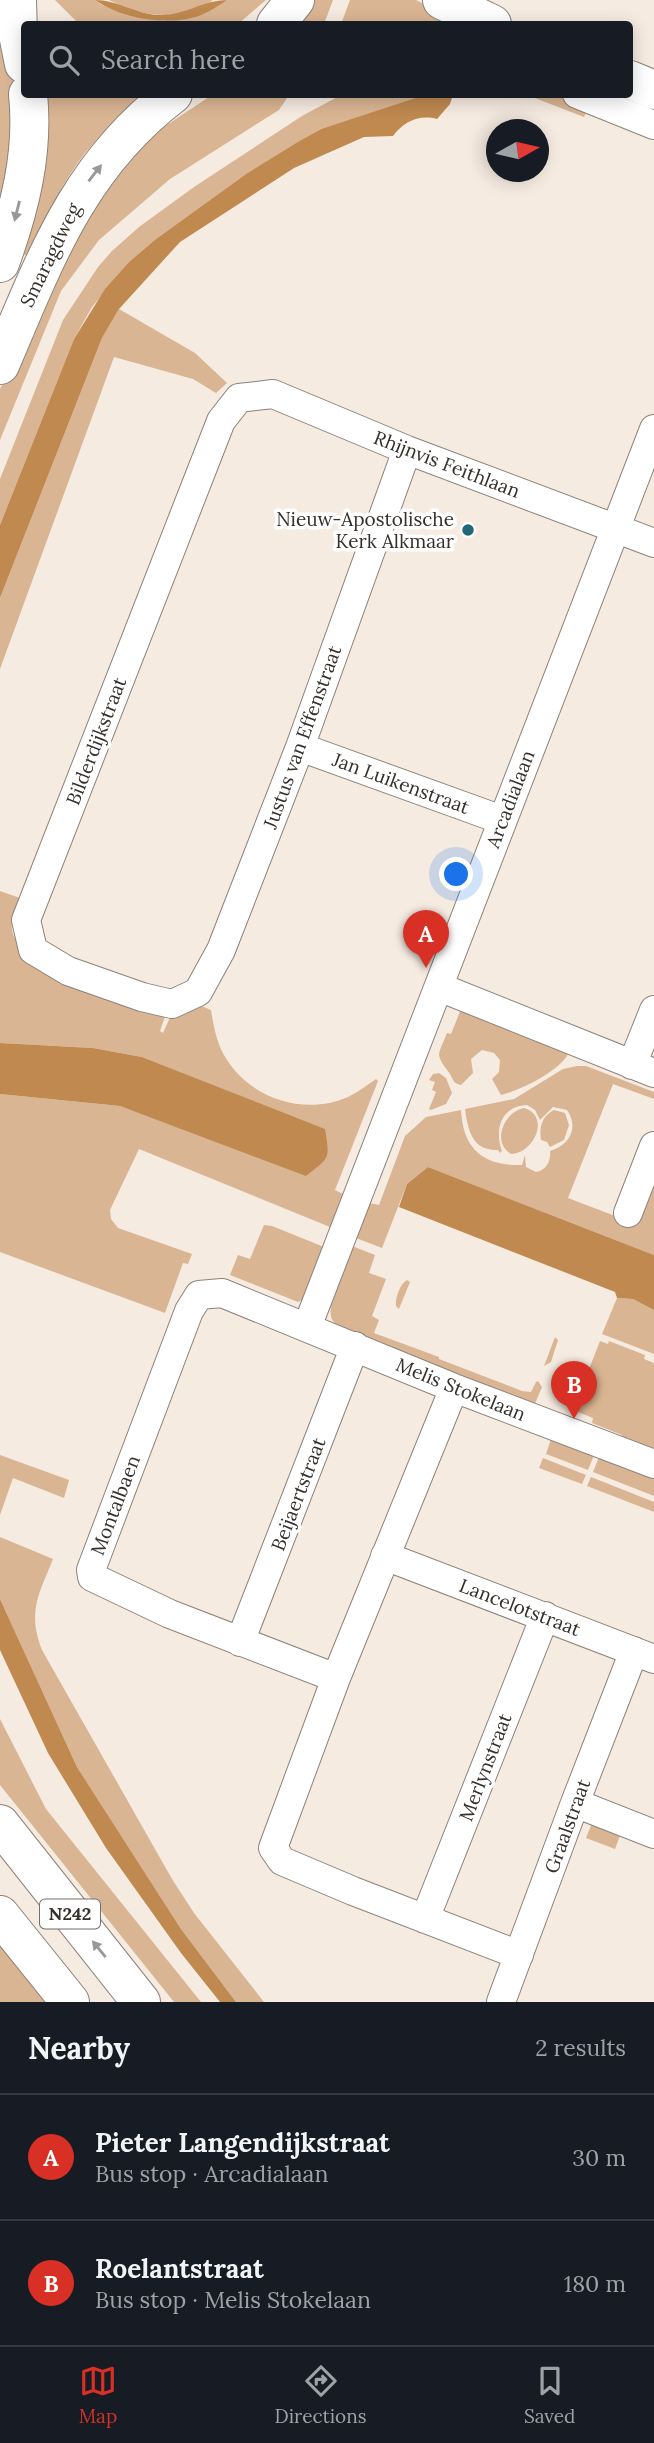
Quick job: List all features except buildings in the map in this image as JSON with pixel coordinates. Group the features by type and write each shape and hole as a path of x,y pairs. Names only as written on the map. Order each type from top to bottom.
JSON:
{"highway":[{"path":"18,0 45,21"},
{"path":"18,0 21,49"},
{"path":"278,21 295,0"},
{"path":"442,0 486,21"},
{"path":"633,82 654,90"},
{"path":"0,263 24,181 29,145 28,98"},
{"name":"Smaragdweg","path":"0,365 55,236 75,202 90,179 135,127 168,98"},
{"name":"N242","path":"0,1824 141,2002"},
{"name":"N242","path":"0,1915 71,2002"}],"street":[{"path":"587,98 654,125"},
{"name":"Rhijnvis Feithlaan","path":"239,398 273,394 407,450 654,543"},
{"name":"Bilderdijkstraat","path":"172,1004 142,997 68,971 33,950 26,920 221,421 239,398"},
{"name":"Arcadialaan","path":"307,1327 654,429"},
{"name":"Justus van Effenstraat","path":"172,1004 198,992 221,950 300,747 407,450"},
{"name":"Jan Luikenstraat","path":"300,747 502,820"},
{"path":"439,987 643,1069 654,1010"},
{"path":"628,1213 654,1146"},
{"name":"Montalbaen","path":"307,1327 222,1293 199,1295 189,1311 91,1570 92,1577 98,1582 170,1614 336,1678"},
{"name":"Melis Stokelaan","path":"307,1327 454,1388 654,1464"},
{"name":"Beijaertstraat","path":"240,1642 355,1346"},
{"path":"454,1388 336,1678 273,1848 282,1861 519,1955"},
{"name":"Lancelotstraat","path":"385,1556 644,1655"},
{"name":"Merlynstraat","path":"425,1919 544,1616"},
{"name":"Graalstraat","path":"501,2002 575,1803 644,1655"},
{"path":"575,1803 654,1833"}],"shaded area":[{"path":"55,0 95,0 102,5 164,21 76,21"},
{"path":"95,0 142,12 168,15 210,2 227,0 197,17 167,21 129,15"},
{"path":"109,0 213,0 189,12 162,15 148,14"},
{"path":"227,0 266,0 242,21 164,21 193,18"},
{"path":"312,0 333,0 325,21 297,21"},
{"path":"350,0 416,0 456,21 342,21"},
{"path":"0,28 16,100 0,227"},
{"path":"42,98 142,98 109,127 77,164 57,197 28,256 16,251"},
{"path":"207,98 287,98 279,110 170,179 99,240 61,291 0,440 0,389 87,213 147,138"},
{"path":"335,98 419,98 321,129 246,174 130,261 92,307 74,339 0,525 0,479 63,320 98,267 139,227 194,187 302,116"},
{"path":"416,98 452,98 437,119 412,120 393,136 364,137 294,168 180,242 119,309 102,338 0,598 0,525 74,339 105,289 130,261 156,239 246,174 321,129"},
{"path":"535,98 562,98 587,110 584,117"},
{"path":"119,309 195,353 227,383 216,393 193,379 114,357 0,669 0,598 102,338"},
{"path":"0,891 20,898 14,912 12,929 20,948 168,1008 160,1031 163,1033 172,1013 199,1005 211,1010 218,1042 230,1064 242,1078 274,1098 311,1105 330,1103 348,1097 376,1079 378,1081 335,1190 343,1194 330,1227 139,1149 110,1210 111,1219 118,1228 192,1254 188,1264 183,1263 165,1313 0,1252 0,1094 120,1106 180,1128 324,1129 142,1057 93,1048 0,1043"},
{"path":"461,1009 570,1050 550,1072 530,1084 501,1095 492,1079 499,1072 500,1060 494,1053 482,1050 471,1059 473,1073 461,1085 458,1084 439,1055 447,1033 451,1034"},
{"path":"0,1043 93,1048 142,1057 325,1129 328,1152 324,1161 306,1176 120,1106 0,1094"},
{"path":"586,1066 654,1092 654,1099 613,1084 568,1198 636,1224 654,1178 654,1255 428,1167 407,1184 382,1248 356,1238 369,1203 379,1205 405,1136 426,1117 461,1110 471,1145 486,1158 508,1165 522,1165 525,1155 526,1167 536,1172 543,1169 549,1162 550,1151 563,1144 570,1135 572,1123 567,1110 553,1107 540,1120 535,1110 527,1105 511,1110 502,1120 500,1127 500,1153 498,1150 482,1147 473,1138 465,1109 514,1099 563,1069"},
{"path":"439,1073 446,1078 452,1093 446,1104 431,1110 429,1109 436,1092 432,1090 435,1082 429,1080 433,1074"},
{"path":"524,1108 537,1118 536,1134 527,1148 511,1154 505,1149 501,1135 511,1115"},
{"path":"554,1110 565,1113 569,1125 564,1140 550,1147 547,1142 541,1140 540,1131 544,1119"},
{"path":"428,1167 654,1255 654,1310 633,1299 617,1298 615,1292 399,1207 407,1184"},
{"path":"264,1225 324,1247 302,1300 298,1302 230,1275 238,1255 250,1259"},
{"path":"352,1246 375,1255 369,1273 386,1279 372,1316 379,1320 374,1333 522,1391 531,1392 538,1381 542,1387 534,1406 356,1338 357,1333 335,1323 331,1315 333,1296"},
{"path":"407,1280 410,1282 399,1309 396,1306 397,1295"},
{"path":"617,1298 633,1299 654,1310 654,1354 602,1334"},
{"path":"555,1337 558,1340 551,1362 544,1366"},
{"path":"600,1341 608,1344 609,1341 645,1355 644,1359 654,1363 654,1454 620,1440 622,1435 592,1423 593,1418 573,1410"},
{"path":"551,1439 594,1455 588,1470 546,1454"},
{"path":"0,1455 69,1480 64,1498 13,1478 0,1515"},
{"path":"599,1457 654,1472 654,1496 593,1472"},
{"path":"543,1458 586,1475 582,1484 539,1468"},
{"path":"591,1477 654,1502 654,1512 587,1486"},
{"path":"0,1537 53,1559 39,1593 35,1614 42,1650 172,1879 194,1913 264,2002 236,2002 181,1929 77,1767 0,1599"},
{"path":"0,1599 77,1767 181,1929 236,2002 220,2002 181,1953 106,1848 48,1753 0,1650"},
{"path":"0,1719 46,1809 201,2002 174,2002 0,1785"},
{"path":"592,1823 621,1833 615,1849 586,1838"},
{"path":"0,1941 49,2002 0,2002"}],"place":[{"name":"Nieuw-Apostolische Kerk Alkmaar","path":"468,530"},
{"name":"Pieter Langendijkstraat","path":"426,968"},
{"name":"Roelantstraat","path":"574,1419"}]}
